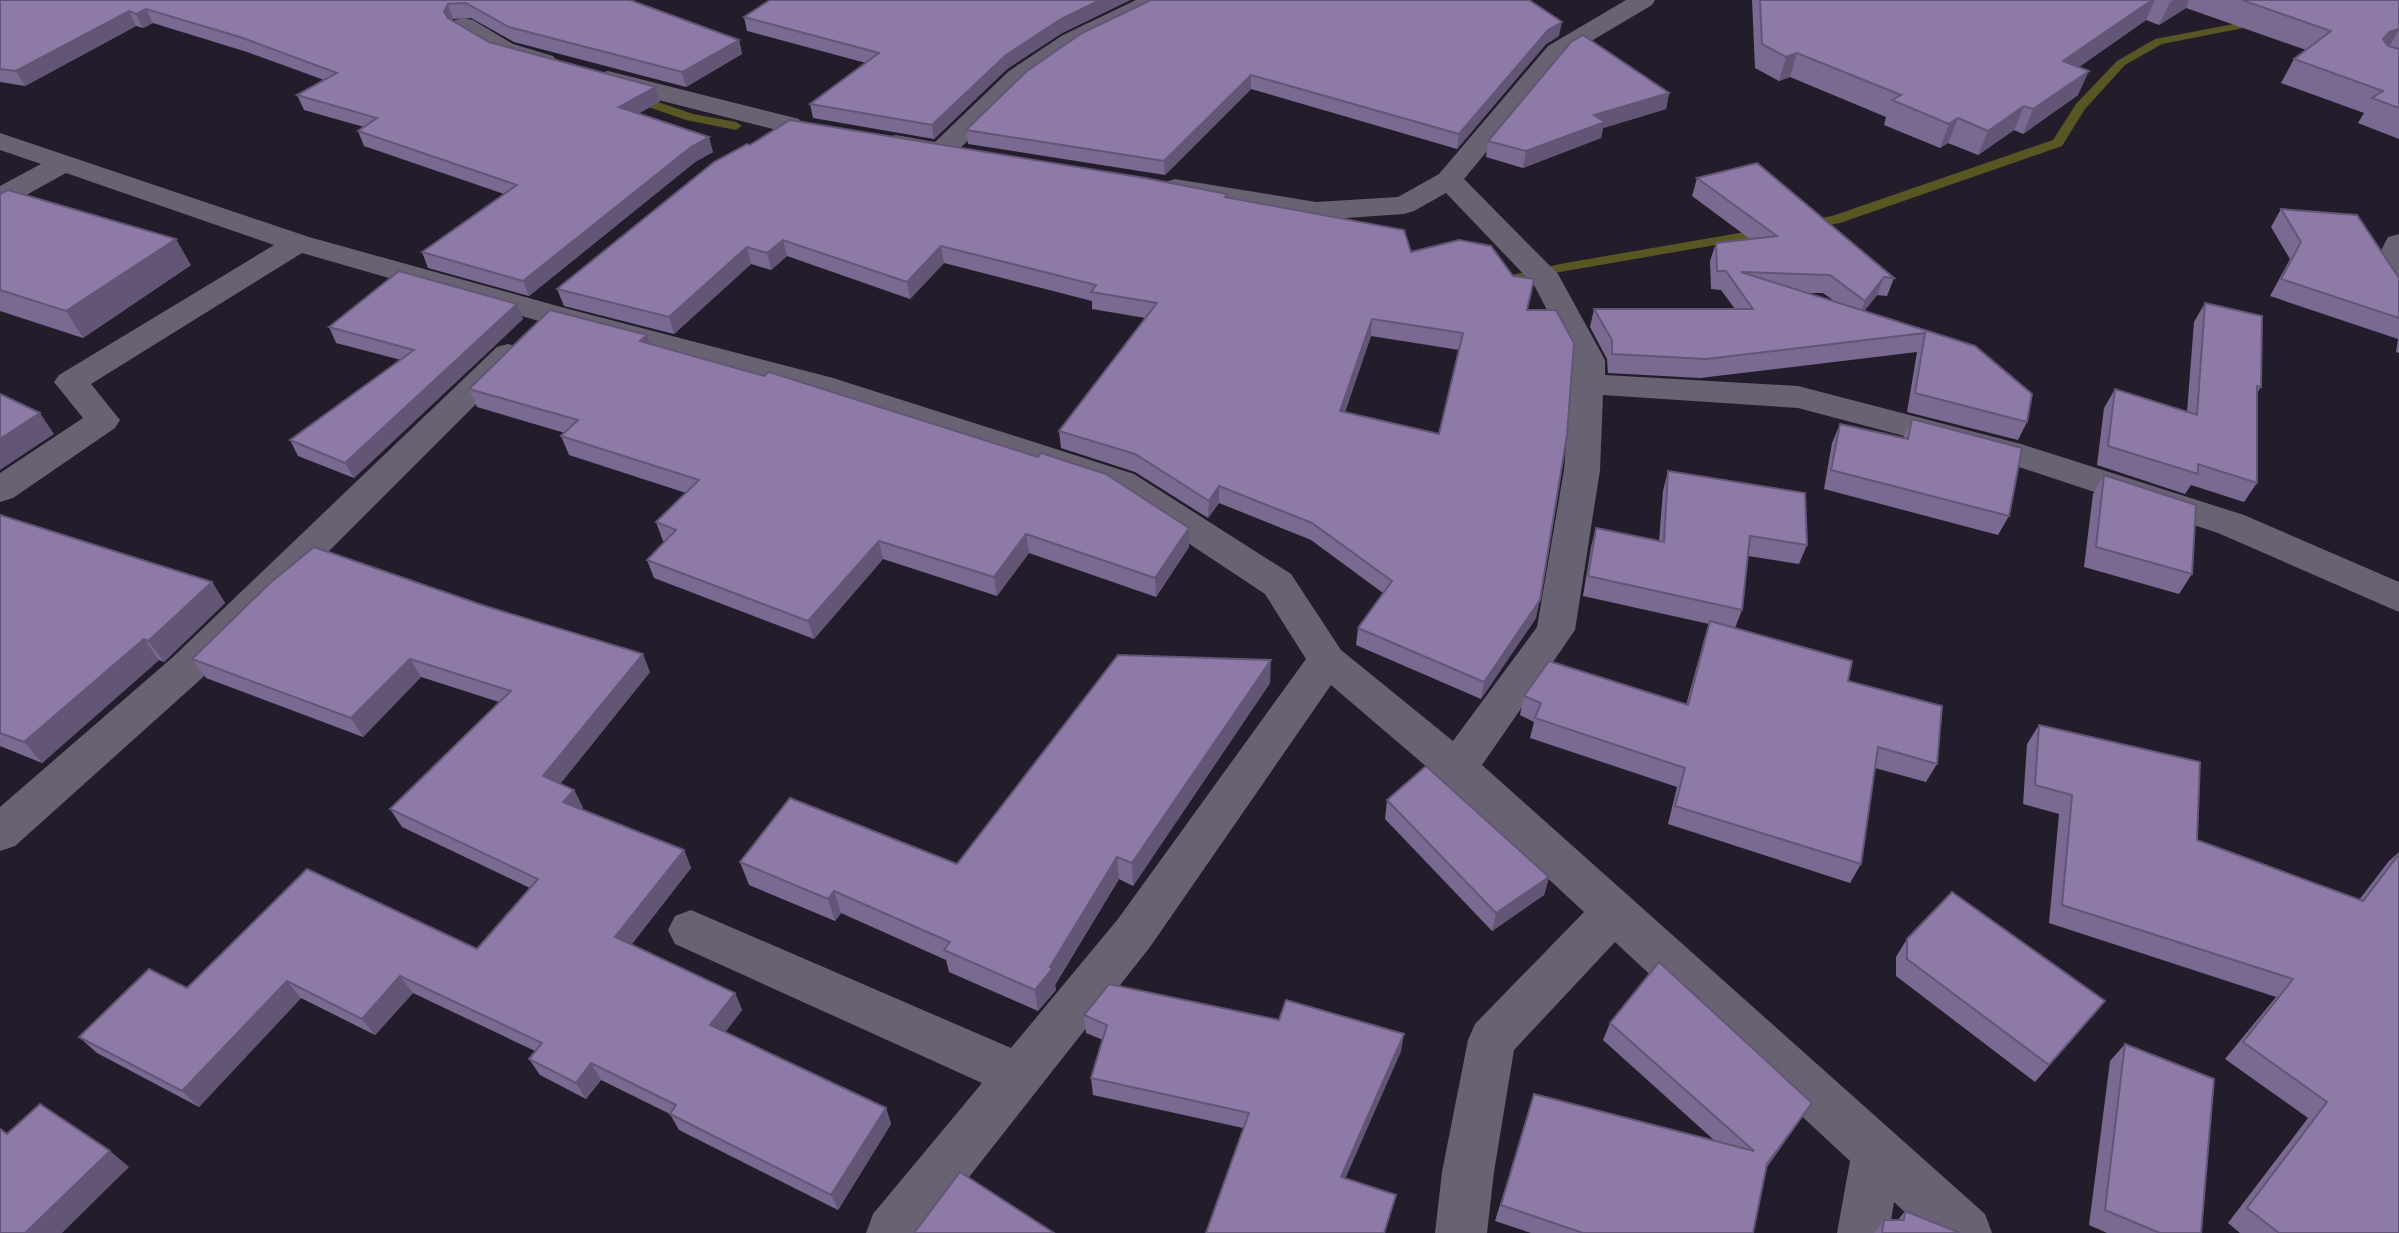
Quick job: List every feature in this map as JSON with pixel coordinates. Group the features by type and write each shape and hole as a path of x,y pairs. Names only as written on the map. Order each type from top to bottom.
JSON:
{"street":[{"path":"872,139 954,153 1018,77 1072,40 1155,0"},
{"path":"1142,183 1316,211 1404,205 1449,180 1557,51 1643,0"},
{"path":"464,25 504,49 575,70 800,127 762,142"},
{"path":"0,141 298,243 548,305 821,385 1121,482 1278,584 1327,660 1457,768 1966,1233"},
{"path":"0,198 62,164"},
{"path":"1449,180 1538,271 1589,360 1582,470 1556,630 1457,768"},
{"path":"0,491 103,420 71,382 298,243"},
{"path":"2399,243 2389,264 2399,267"},
{"path":"0,833 187,668 548,305"},
{"path":"1588,384 1798,397 2021,455 2231,524 2399,598"},
{"path":"892,1233 1135,933 1327,660"},
{"path":"1461,1233 1468,1172 1492,1040 1613,913"},
{"path":"691,930 1019,1076"},
{"path":"1863,1233 1877,1154"}],"building":[{"path":"0,0 630,0 739,40 682,72 509,27 466,3 448,4 444,12 448,18 489,42 656,87 619,107 709,137 691,147 523,281 422,252 517,185 358,131 377,118 297,95 337,73 240,37 146,9 136,14 129,11 16,71 0,69"},
{"path":"770,0 1100,0 1061,19 1006,55 932,125 810,104 879,53 744,17"},
{"path":"1151,0 1529,0 1562,22 1548,30 1459,134 1251,75 1164,161 966,130 1027,71 1082,33"},
{"path":"1760,0 2152,0 2063,61 2089,71 2033,109 2024,106 1988,131 1958,118 1949,124 1892,100 1901,95 1797,53 1786,57 1762,44"},
{"path":"2242,0 2399,0 2399,29 2389,32 2383,39 2388,46 2399,49 2399,108 2372,98 2383,91 2294,59 2331,31"},
{"path":"1583,35 1669,93 1594,115 1605,122 1526,151 1488,141 1571,42"},
{"path":"790,120 1145,178 1227,194 1225,197 1404,230 1411,252 1459,240 1491,246 1513,276 1534,279 1527,310 1556,310 1574,343 1567,435 1540,600 1484,682 1358,628 1392,581 1312,523 1219,486 1209,501 1135,454 1059,431 1157,303 1091,292 1096,285 941,246 907,282 783,240 767,253 747,247 669,317 557,289 714,162 747,144 750,145","holes":["1372,319 1463,333 1439,434 1340,411"]},
{"path":"1757,163 1894,278 1884,277 1865,301 1830,275 1741,272 1975,346 2032,394 2027,422 1915,393 1925,333 1706,359 1612,354 1612,340 1594,309 1753,309 1726,271 1717,271 1716,243 1777,236 1697,178"},
{"path":"8,190 176,239 66,311 0,290 0,194"},
{"path":"2281,209 2357,215 2399,278 2399,318 2281,279 2301,242"},
{"path":"399,271 517,304 345,463 290,440 414,350 329,327"},
{"path":"2205,303 2262,316 2261,387 2257,386 2257,483 2198,464 2198,474 2108,446 2115,389 2197,415"},
{"path":"550,310 647,335 640,341 764,376 769,372 1038,457 1041,453 1106,474 1189,528 1155,578 1026,534 994,577 879,541 808,621 647,560 676,530 656,522 699,480 561,436 578,420 469,389"},
{"path":"0,394 40,413 0,439"},
{"path":"1912,419 2022,448 2009,516 1831,470 1840,424 1908,439"},
{"path":"1668,471 1805,493 1807,545 1750,536 1742,610 1588,576 1596,528 1664,542"},
{"path":"2104,475 2196,505 2192,574 2096,547"},
{"path":"0,515 212,582 148,641 144,639 24,742 0,733"},
{"path":"314,547 485,606 643,654 543,776 574,790 563,802 684,850 615,937 735,993 710,1025 886,1108 831,1195 670,1114 676,1105 591,1063 576,1083 529,1059 542,1043 400,976 362,1019 287,981 182,1091 79,1037 149,969 187,988 307,869 477,949 538,879 390,809 511,691 410,659 351,718 192,659 270,583"},
{"path":"1710,621 1852,661 1848,681 1942,706 1937,764 1878,747 1861,864 1675,806 1685,768 1535,718 1541,703 1524,696 1549,661 1688,705"},
{"path":"1118,655 1271,660 1132,863 1117,857 1050,967 1053,968 1035,990 944,950 950,942 834,891 828,899 740,862 790,798 957,864"},
{"path":"2039,725 2200,762 2197,840 2363,901 2399,854 2399,1233 2279,1233 2247,1208 2327,1102 2243,1042 2293,979 2062,905 2072,795 2035,785"},
{"path":"1426,766 1549,877 1496,913 1387,800"},
{"path":"1952,892 2105,1001 2049,1065 1907,959 1907,939"},
{"path":"1659,962 1812,1103 1767,1164 1753,1233 1583,1233 1501,1205 1534,1094 1754,1151 1610,1023"},
{"path":"1109,984 1279,1020 1286,1000 1404,1034 1341,1177 1396,1195 1384,1233 1206,1233 1249,1113 1091,1078 1107,1025 1084,1015"},
{"path":"2125,1044 2214,1079 2201,1233 2160,1233 2105,1210"},
{"path":"40,1104 110,1151 25,1233 0,1233 0,1129 7,1134"},
{"path":"960,1172 1054,1233 914,1233"},
{"path":"1905,1211 1960,1233 1882,1233 1884,1220 1904,1220"}],"waterway":[{"path":"1806,225 1835,220 2058,143 2080,107 2121,63 2159,41 2260,22"},
{"path":"635,98 690,117 736,126"},
{"path":"1499,282 1560,268 1768,232"}]}
